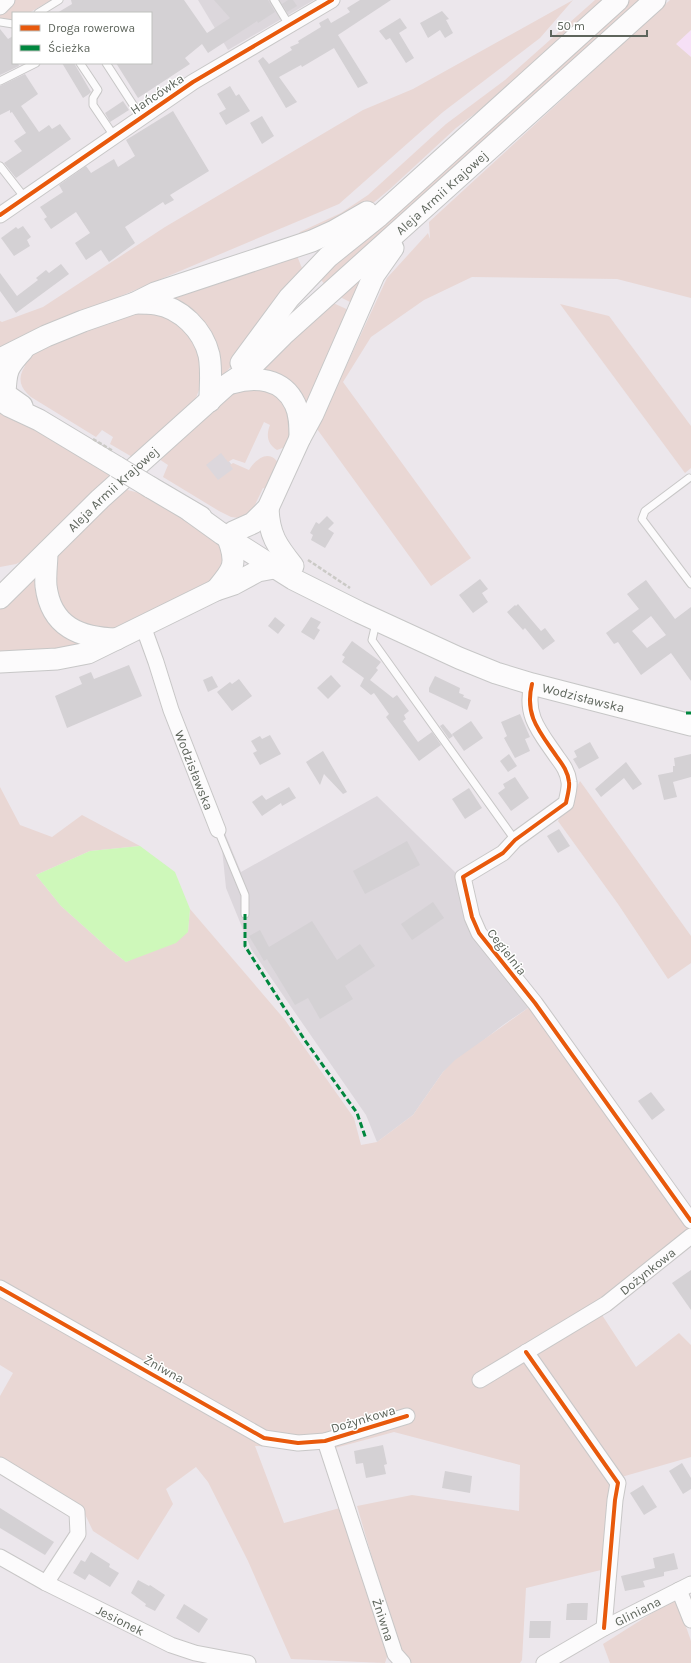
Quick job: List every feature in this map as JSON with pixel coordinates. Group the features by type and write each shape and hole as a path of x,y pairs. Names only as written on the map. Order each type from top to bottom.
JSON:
{"main road":[{"name":"Aleja Armii Krajowej","path":"228,384 244,358 289,298 328,257 379,216 618,0"},
{"name":"Aleja Armii Krajowej","path":"0,598 28,572 100,499 228,384 246,372 283,335 655,0"},
{"path":"0,359 46,336 83,321 135,303 154,293 312,241 334,231 372,208 408,190"},
{"path":"216,590 232,572 233,554 230,535 253,523 268,508 300,438 313,414 374,275 411,220"},
{"path":"135,303 166,306 185,318 196,328 204,340 209,355 210,400"},
{"path":"3,397 7,370 13,360 26,347"},
{"path":"228,384 251,379 263,380 276,384 287,393 295,404 298,416 300,438"},
{"name":"Wodzisławska","path":"3,397 39,420 88,441 150,487 230,535 291,564 363,606 383,622 464,660 496,673 532,684 691,725"},
{"path":"0,662 57,659 88,653 216,590 234,584 258,572 291,564 274,539 269,526 268,508"},
{"path":"47,552 46,585 50,603 55,615 64,624 75,631 100,638 117,638"},
{"path":"0,576 28,572"}],"street":[{"path":"0,7 7,0"},
{"name":"Hańcówka","path":"0,215 193,82 332,0"},
{"name":"Wodzisławska","path":"143,626 171,710 218,830"},
{"name":"Cegielnia","path":"532,684 529,696 530,713 539,730 567,770 570,783 566,803 515,840 503,853 463,877 472,917 479,933 535,1003 691,1221"},
{"name":"Dożynkowa","path":"480,1380 606,1304 691,1236"},
{"name":"Żniwna","path":"0,1288 264,1438 298,1443 325,1442 395,1654 403,1663"},
{"path":"526,1352 618,1483 615,1500 604,1628"},
{"name":"Dożynkowa","path":"325,1442 406,1416"},
{"path":"0,1466 77,1512 78,1534 46,1583"},
{"name":"Jesionek","path":"0,1558 46,1583 171,1644 195,1653 248,1663"},
{"path":"685,1587 691,1620"},
{"name":"Gliniana","path":"544,1663 604,1628 685,1587"}],"lane":[{"path":"40,12 59,0"},
{"path":"274,0 289,25"},
{"path":"0,22 12,24"},
{"path":"0,81 34,64"},
{"path":"81,64 98,90 93,98 93,105 114,136"},
{"path":"107,64 141,117"},
{"path":"0,166 25,198"},
{"path":"689,478 645,511 642,519 691,584"},
{"path":"383,622 372,640 515,840"},
{"name":"Wodzisławska","path":"218,830 244,895 245,914"}],"path":[{"path":"291,564 356,592"}],"shaded area":[{"path":"14,0 51,0 31,12 12,12 12,21 0,20 0,15"},
{"path":"198,0 314,0 228,50"},
{"path":"573,0 540,38 443,112 339,204 0,347 0,321 2,322 43,307 165,227 363,110 413,89"},
{"path":"595,0 607,0 509,88 456,128 366,209 297,236 300,232 341,213 368,195 446,124 505,80"},
{"path":"629,0 645,0 327,287 317,275 484,130"},
{"path":"670,0 691,0 691,30 676,44 691,57 691,298 617,279 472,277 424,300 371,337 343,382 471,558 431,586 317,429 387,278 428,233 430,239 429,222"},
{"path":"691,30 691,57 675,44"},
{"path":"295,251 304,273 232,365 222,377 219,377 166,299"},
{"path":"370,267 356,305 338,296"},
{"path":"331,302 353,312 309,412 260,371"},
{"path":"560,304 609,316 691,426 691,468 685,473"},
{"path":"148,312 160,314 182,326 200,351 203,379 196,398 134,458 110,444 113,437 102,430 96,437 27,394 20,379 25,366 18,361 57,339 131,313"},
{"path":"254,387 271,392 281,400 287,408 293,428 288,446 277,450 271,445 268,439 270,425 264,422 245,463 233,459 228,462 221,453 206,465 218,480 233,469 230,465 233,463 249,470 256,461 264,456 272,457 280,466 269,490 263,488 253,509 249,513 239,518 231,517 163,477 168,465 159,459 231,392"},
{"path":"0,406 113,475 28,558 16,564 0,567"},
{"path":"221,451 235,469 218,482 204,465"},
{"path":"124,489 143,494 212,533 227,556 217,579 118,629 90,629 65,612 54,589 55,563 59,554"},
{"path":"34,574 86,645 0,657 0,607"},
{"path":"580,781 691,936 691,963 668,979 618,904 558,821"},
{"path":"0,787 20,825 52,837 82,815 140,846 90,851 36,875 61,906 126,962 188,932 190,909 285,1020 354,1118 361,1145 377,1142 413,1115 443,1072 455,1060 531,1006 691,1233 602,1315 636,1367 679,1333 691,1345 691,1457 618,1478 610,1494 601,1570 526,1588 522,1660 520,1663 411,1663 399,1650 357,1506 412,1495 519,1511 520,1465 394,1432 335,1448 255,1446 284,1523 340,1508 388,1654 385,1663 291,1659 248,1561 208,1482 196,1467 166,1489 173,1504 138,1560 93,1531 82,1508 0,1457 0,1396 13,1373 0,1365"},
{"path":"377,796 457,874 470,924 531,1006 503,1025 443,1072 413,1115 377,1142 366,1115 251,949 226,888 219,819 241,872"},
{"path":"140,846 175,872 190,909 188,932 176,943 126,962 61,906 36,875 90,851"},
{"path":"676,1598 691,1641 691,1663 610,1663 603,1644"}],"building":[{"path":"71,0 184,0 207,33 230,18 214,0 268,0 275,12 258,23 257,21 208,53 202,44 185,58 190,64 138,98 117,64 152,64 152,12 59,12 72,4"},
{"path":"288,0 293,0 297,6 287,12 282,4"},
{"path":"360,0 391,0 338,35 368,83 358,88 334,48 302,67 301,65 279,77 297,102 286,108 258,61 263,57 269,64 292,50 290,47 299,43 298,41 321,27 319,23 328,18 331,23 350,12 347,8"},
{"path":"442,11 449,19 446,20 453,33 445,38 440,30 428,38 420,23"},
{"path":"400,18 407,28 399,33 414,58 406,63 390,38 386,40 379,31"},
{"path":"0,29 8,39 12,37 12,64 18,64 19,66 0,75"},
{"path":"63,64 75,64 91,92 83,98"},
{"path":"25,74 38,94 21,106 39,132 49,125 52,129 60,124 71,139 16,178 4,163 22,151 14,141 26,133 12,112 10,113 10,110 0,115 0,86"},
{"path":"230,86 236,96 239,94 250,111 226,125 219,113 226,109 217,94"},
{"path":"123,101 129,110 110,122 105,113"},
{"path":"173,111 209,171 170,195 174,200 165,205 163,202 125,227 135,243 109,262 101,250 86,260 75,243 90,233 76,212 51,229 44,219 47,217 40,207 63,192 59,185 86,166 91,173 114,159 118,167 135,156 126,140"},
{"path":"262,116 274,136 262,144 250,123"},
{"path":"23,226 31,237 27,240 30,246 14,256 1,238 16,227 18,229"},
{"path":"61,264 69,274 16,313 0,291 0,273 17,296 38,280 36,278 46,270 49,273"},
{"path":"327,516 334,523 328,529 334,533 325,548 311,540 313,535 310,533 316,522 319,524"},
{"path":"480,579 488,589 482,593 488,602 473,613 459,595"},
{"path":"646,580 675,619 691,607 691,681 671,653 641,675 618,642 614,644 606,633 639,609 627,594","holes":["651,616 666,635 647,648 632,631"]},
{"path":"518,604 541,631 545,628 555,641 543,650 525,628 523,630 507,612"},
{"path":"275,617 285,625 278,634 268,626"},
{"path":"311,617 321,622 317,628 320,630 314,640 301,632"},
{"path":"352,641 381,662 376,668 378,670 370,680 393,698 397,695 409,711 404,715 406,719 403,721 418,742 432,732 441,745 419,761 386,717 389,714 374,693 371,695 360,686 364,678 342,662 345,657 342,655"},
{"path":"129,665 142,696 67,728 55,696 82,684 79,677 91,672 94,679"},
{"path":"331,675 341,686 328,699 317,688"},
{"path":"212,676 218,687 208,692 203,680"},
{"path":"435,676 460,688 459,693 464,695 463,697 471,700 467,710 429,692 429,688"},
{"path":"239,679 252,696 232,711 217,692 230,682 232,684"},
{"path":"520,714 530,737 525,739 530,751 515,758 504,738 507,736 501,722"},
{"path":"471,721 483,738 464,751 452,734"},
{"path":"443,724 453,736 449,739 440,726"},
{"path":"270,735 281,754 260,765 253,753 257,751 251,741 260,736 262,739"},
{"path":"590,742 599,758 579,769 573,759 577,757 574,751"},
{"path":"323,751 347,792 343,794 324,774 320,785 306,762"},
{"path":"509,754 517,766 508,772 500,761"},
{"path":"691,754 691,777 673,782 677,797 664,800 658,775 673,772 673,766 675,766 674,758"},
{"path":"626,762 642,784 633,790 624,778 601,797 595,789"},
{"path":"515,777 529,798 511,811 498,793 505,788 503,784"},
{"path":"289,787 296,798 282,806 281,803 262,816 252,802 262,795 266,800"},
{"path":"469,788 482,808 465,819 452,799"},
{"path":"559,829 570,846 558,853 547,836"},
{"path":"407,841 420,865 365,894 353,871"},
{"path":"433,902 444,918 412,940 401,924"},
{"path":"312,921 337,960 360,944 375,966 345,986 353,999 320,1019 308,998 295,1005 267,959 264,961 249,936 260,930 269,947"},
{"path":"651,1092 665,1110 652,1120 638,1101"},
{"path":"691,1270 691,1310 672,1283"},
{"path":"383,1445 387,1464 384,1465 386,1474 366,1478 363,1463 356,1464 354,1451"},
{"path":"682,1463 691,1478 691,1489 683,1494 669,1471"},
{"path":"445,1471 472,1476 470,1493 442,1488"},
{"path":"643,1485 657,1507 644,1515 630,1493"},
{"path":"0,1508 54,1542 45,1555 0,1528"},
{"path":"91,1552 110,1564 109,1567 119,1573 110,1587 89,1574 85,1580 73,1573 81,1560 85,1562"},
{"path":"674,1553 678,1569 664,1572 664,1576 643,1581 645,1587 625,1591 621,1576 655,1568 653,1558"},
{"path":"138,1580 149,1586 150,1585 165,1595 155,1611 145,1606 146,1604 131,1593"},
{"path":"588,1603 587,1620 566,1620 567,1604"},
{"path":"184,1604 208,1619 199,1633 176,1618"},
{"path":"530,1621 551,1621 550,1638 529,1638"}],"marked path":[{"path":"686,713 691,713"},
{"path":"245,914 245,946 304,1039 357,1113 366,1139"}],"cycle path":[{"path":"0,215 193,82 332,0"},
{"path":"532,684 530,705 535,723 568,775 569,787 566,803 515,840 503,853 463,877 472,917 479,933 535,1003 691,1221"},
{"path":"0,1288 264,1438 298,1443 325,1441 407,1416"},
{"path":"526,1352 618,1483 615,1500 604,1628"}]}
